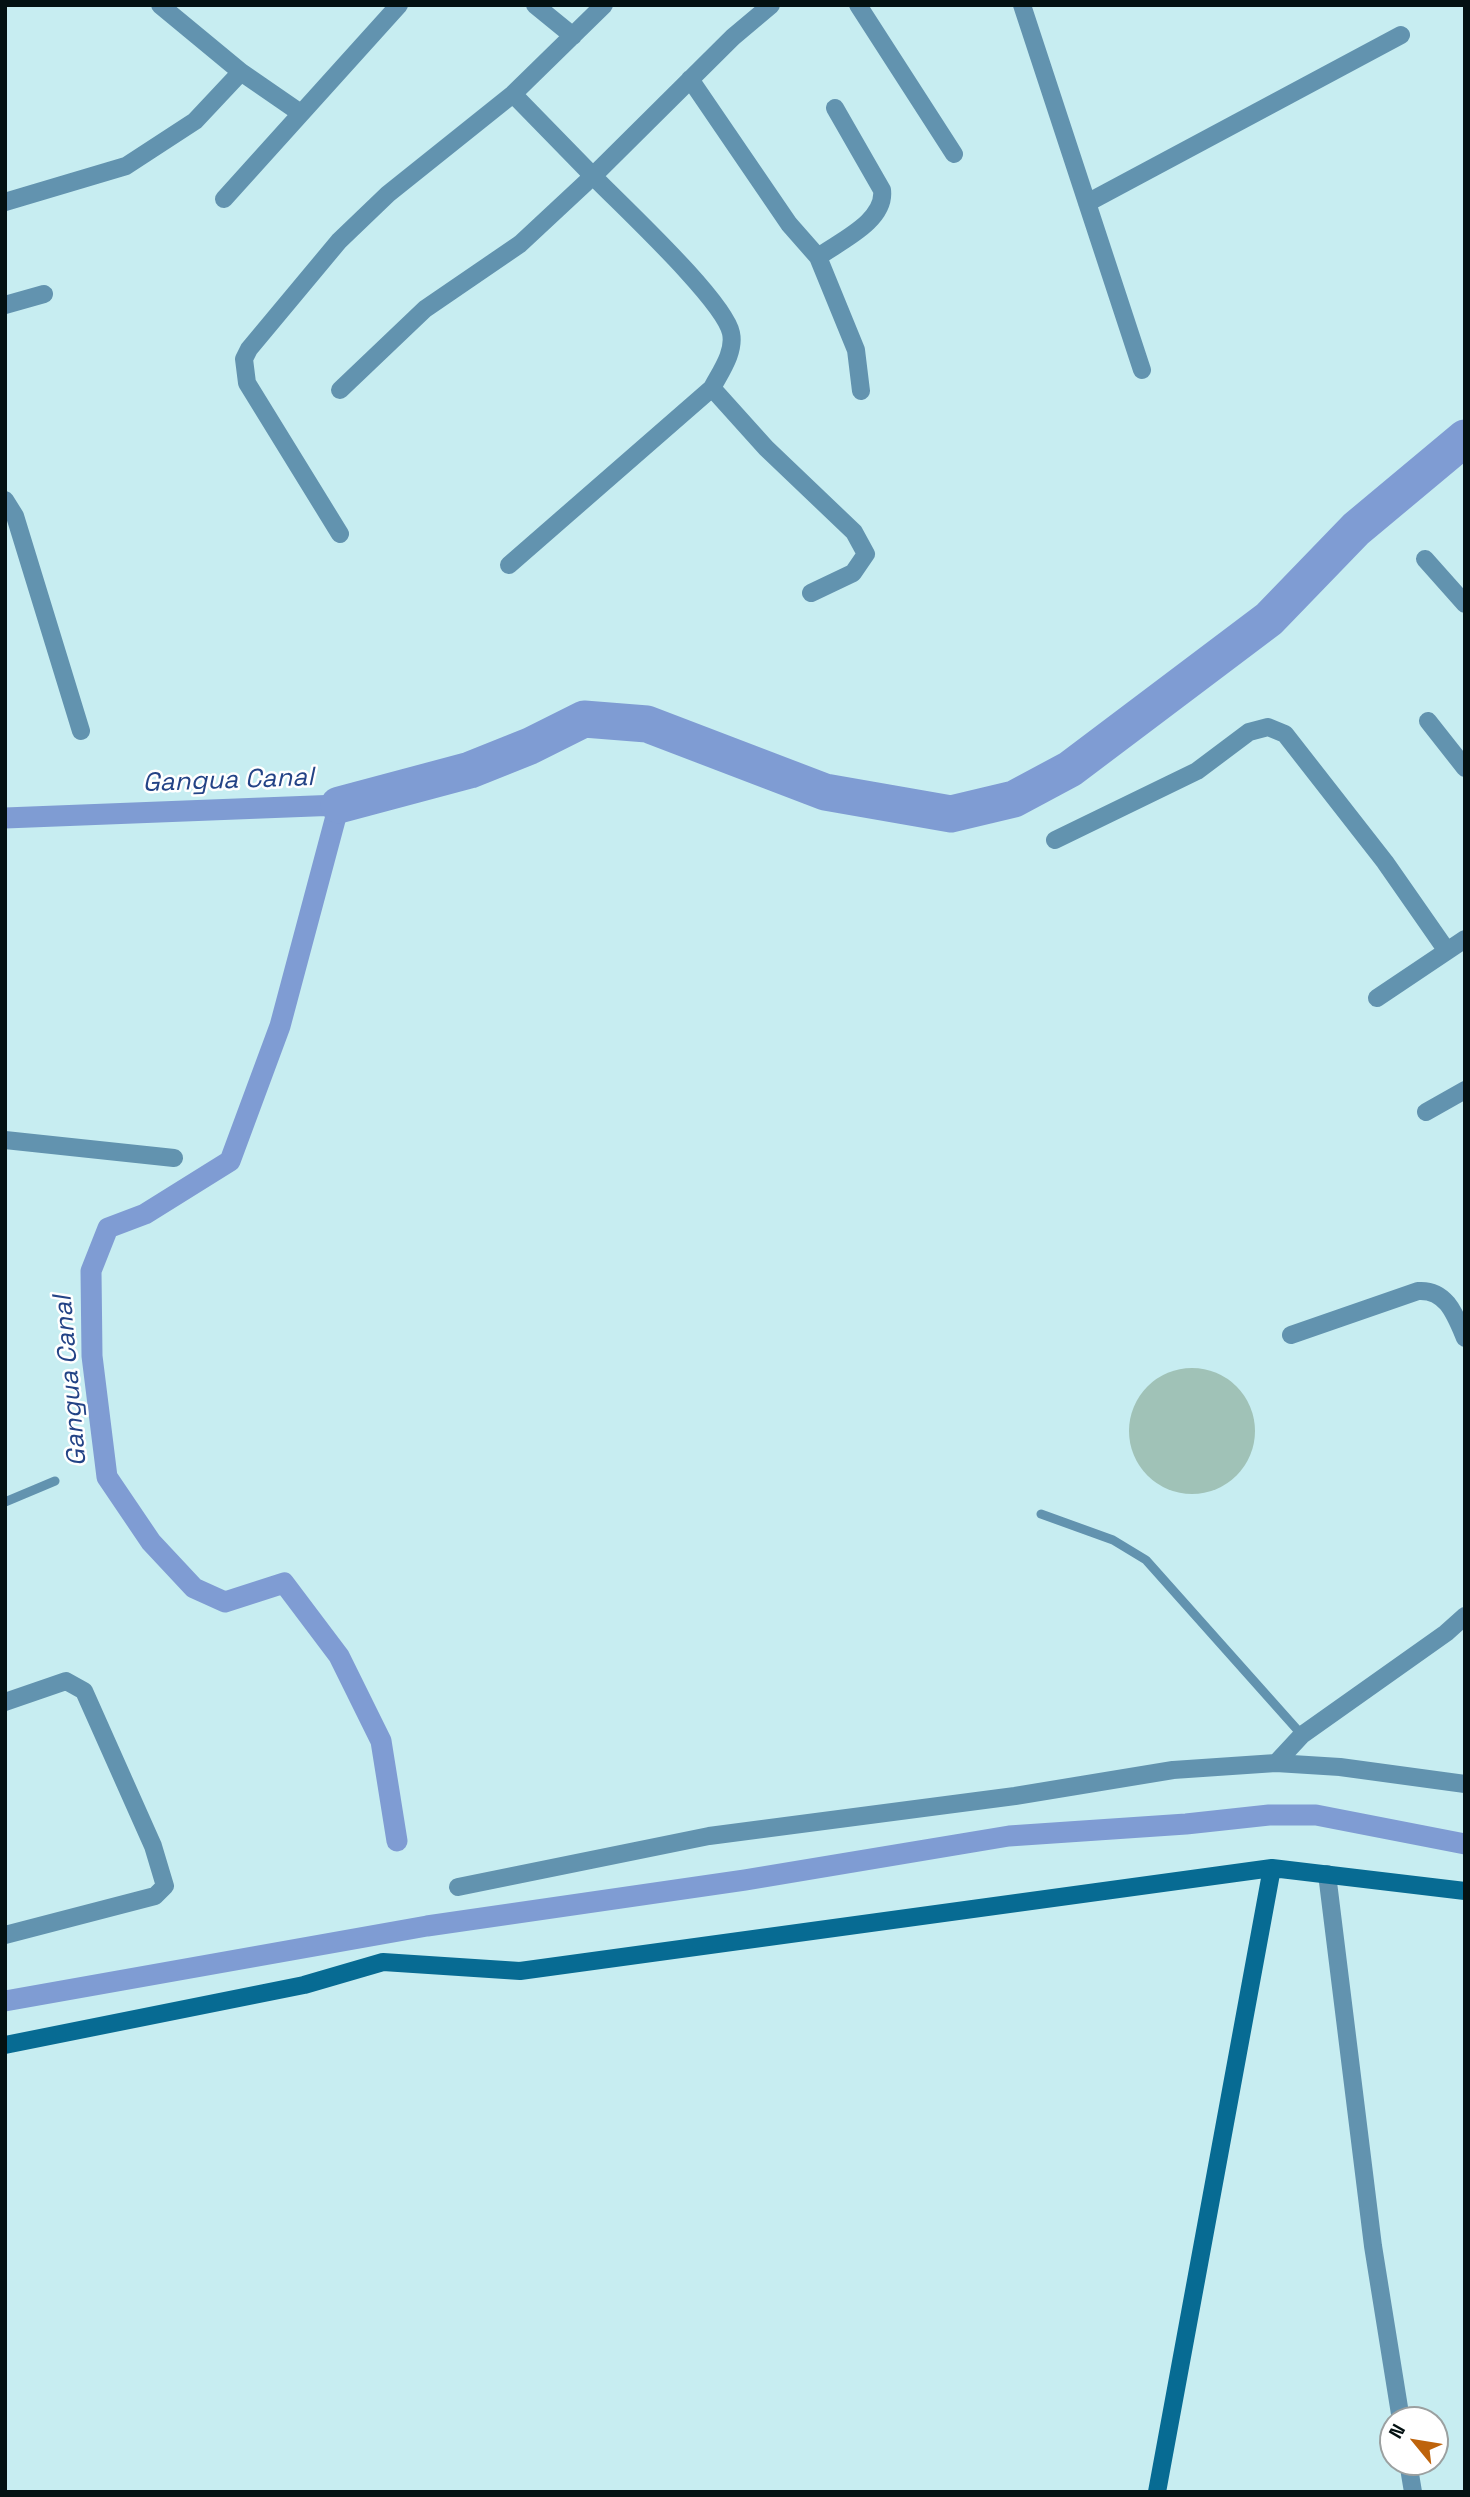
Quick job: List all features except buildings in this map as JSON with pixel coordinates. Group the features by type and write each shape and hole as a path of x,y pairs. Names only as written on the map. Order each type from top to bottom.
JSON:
{"street":[{"path":"160,5 241,72 299,112"},
{"path":"224,199 299,112 398,5"},
{"path":"535,5 573,36"},
{"path":"340,534 247,383 244,359 254,339 339,241 388,194 513,94 604,5"},
{"path":"340,390 425,309 520,244 593,176 733,37 771,5"},
{"path":"858,5 954,154"},
{"path":"1022,5 1142,370"},
{"path":"1087,203 1401,35"},
{"path":"8,196 126,166 195,121 241,72"},
{"path":"690,79 789,224 818,257 856,351 861,391"},
{"path":"509,565 712,388 731,350 731,333 706,293 513,94"},
{"path":"818,257 876,214 883,201 882,190 835,108"},
{"path":"5,305 44,294"},
{"path":"712,388 766,448 854,532 866,554 853,573 811,593"},
{"path":"5,500 15,516 81,731"},
{"path":"1425,559 1465,604"},
{"path":"1428,721 1465,768"},
{"path":"1055,840 1197,771 1249,732 1274,728 1285,734 1377,851 1447,951"},
{"path":"1377,998 1465,939"},
{"path":"1426,1112 1465,1090"},
{"path":"5,1140 174,1158"},
{"path":"1291,1335 1418,1291 1428,1290 1444,1298 1465,1338"},
{"path":"1276,1763 1302,1735 1446,1633 1465,1616"},
{"path":"5,1702 66,1681 84,1690 153,1846 165,1886 155,1896 5,1935"},
{"path":"458,1886 698,1838 1015,1796 1143,1774 1276,1763 1340,1767 1465,1784"},
{"path":"1157,2492 1272,1868"},
{"path":"5,2045 304,1985 383,1962 520,1972 1272,1868 1465,1891"},
{"path":"1327,1874 1373,2246 1399,2406"}],"lane":[{"path":"5,1502 55,1481"},
{"path":"1041,1514 1113,1540 1146,1560 1302,1735"}],"waterway":[{"path":"339,805 470,770 530,746 584,719 647,724 825,792 951,814 1014,799 1070,769 1269,619 1356,529 1465,438"},
{"name":"Gangua Canal","path":"5,818 339,805 280,1026 230,1161 145,1214 108,1228 91,1271 92,1356 107,1477 151,1542 194,1588 225,1602 284,1583 339,1656 381,1741 397,1841"},
{"path":"5,2001 427,1926 745,1880 1009,1836 1186,1824 1269,1815 1316,1815 1465,1844"}]}
